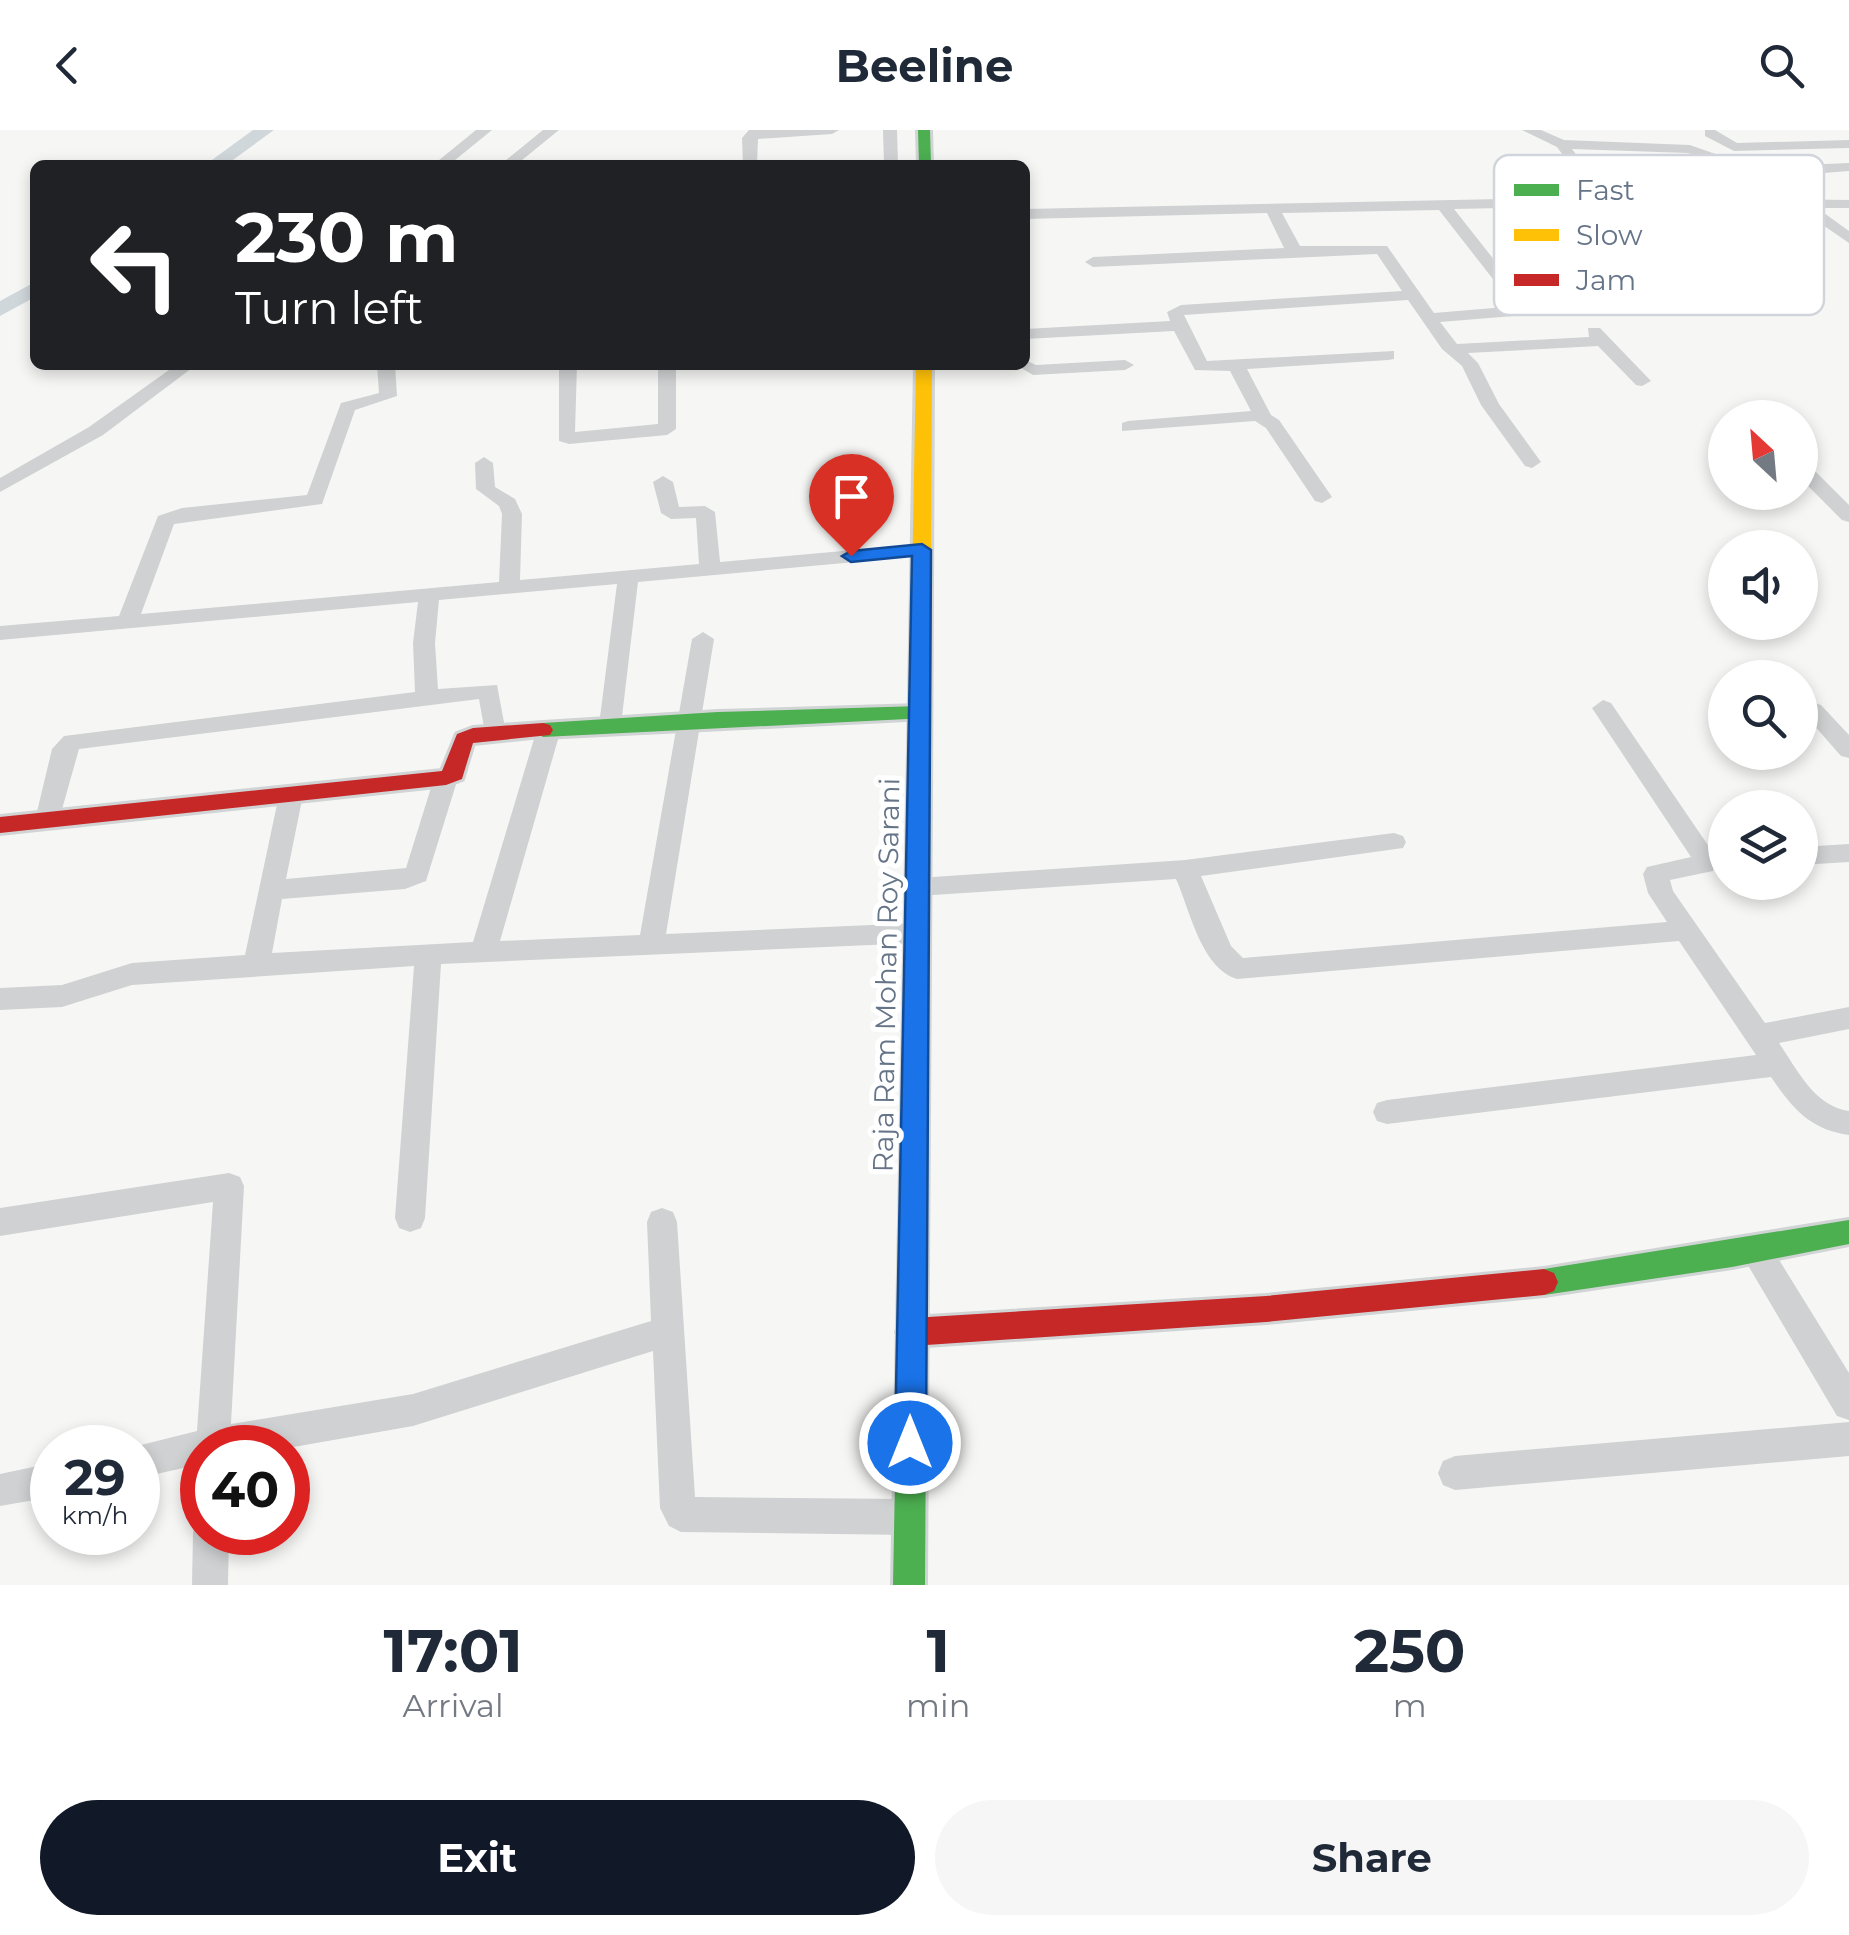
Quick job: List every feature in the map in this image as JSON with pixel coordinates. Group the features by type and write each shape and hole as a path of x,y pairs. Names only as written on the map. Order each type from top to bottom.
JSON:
{"street":[{"path":"446,160 485,130"},
{"path":"514,160 552,130"},
{"path":"750,160 749,138 756,132 832,130"},
{"path":"890,130 891,160"},
{"path":"924,130 925,160"},
{"path":"1529,130 1562,144 1673,147 1706,155"},
{"path":"1772,130 1793,145"},
{"path":"1657,131 1673,147"},
{"path":"1690,149 1710,132 1734,147 1849,144"},
{"path":"1562,144 1570,155"},
{"path":"1824,169 1849,167"},
{"path":"1824,201 1830,204"},
{"path":"1030,214 1494,204"},
{"path":"1824,204 1849,204"},
{"path":"1443,205 1494,270"},
{"path":"1272,208 1291,248 1304,252"},
{"path":"1824,220 1849,238"},
{"path":"1093,262 1381,248 1429,318 1469,363 1490,405 1532,462"},
{"path":"1388,355 1200,366 1174,312 1412,295"},
{"path":"1429,318 1494,312"},
{"path":"1578,315 1642,381"},
{"path":"1030,334 1180,326"},
{"path":"1453,348 1603,341"},
{"path":"1030,368 1125,364"},
{"path":"1234,366 1261,417 1273,424 1322,496"},
{"path":"0,486 96,431 180,370"},
{"path":"127,623 164,520 182,514 316,500 347,408 388,396 386,370"},
{"path":"568,370 567,438 667,429 667,370"},
{"name":"Raja Ram Mohan Roy Sarani","path":"909,1585 924,370"},
{"path":"1128,427 1261,417"},
{"path":"484,464 486,489 508,503 512,514 509,588"},
{"path":"663,482 670,513 705,512 710,569"},
{"path":"1818,485 1849,516"},
{"path":"0,633 922,550"},
{"path":"610,724 628,576"},
{"path":"427,698 424,643 429,596"},
{"path":"651,945 703,638"},
{"path":"47,820 64,749 72,742 489,690 494,733"},
{"path":"1603,708 1708,859"},
{"path":"0,826 446,778 454,774 464,739 494,733 691,720 920,713"},
{"path":"1818,715 1849,750"},
{"path":"484,951 549,729"},
{"path":"271,890 405,880 417,874 446,778"},
{"path":"256,964 291,795"},
{"path":"918,887 1185,869 1394,842"},
{"path":"1818,855 1849,852"},
{"path":"1708,864 1656,874 1655,883 1812,1111 1830,1121 1849,1123"},
{"path":"1185,869 1220,952 1237,969 1686,930"},
{"path":"0,999 62,996 132,974 256,964 429,953 917,934"},
{"path":"410,1218 421,1016 429,953"},
{"path":"1758,1036 1849,1018"},
{"path":"1388,1112 1778,1064"},
{"path":"0,1222 229,1186 214,1425"},
{"path":"662,1222 681,1514 910,1517"},
{"path":"912,1332 1427,1298 1540,1286 1757,1252 1849,1232"},
{"path":"1757,1252 1849,1404"},
{"path":"310,1428 428,1406 668,1331"},
{"path":"1455,1473 1849,1439"},
{"path":"2,1490 30,1484"},
{"path":"210,1585 211,1555"}],"waterway":[{"path":"221,160 265,130"},
{"path":"0,310 30,291"}],"traffic: fast":[{"path":"924,130 925,160"},
{"path":"543,730 718,719 920,713"},
{"path":"909,1585 919,802"},
{"path":"1544,1282 1849,1232"}],"traffic: slow":[{"path":"919,802 924,370"}],"traffic: jam":[{"path":"0,825 446,778 454,774 464,739 543,730"},
{"path":"912,1332 1266,1309 1544,1282"}],"route":[{"path":"851,556 922,550 910,1443"}]}
